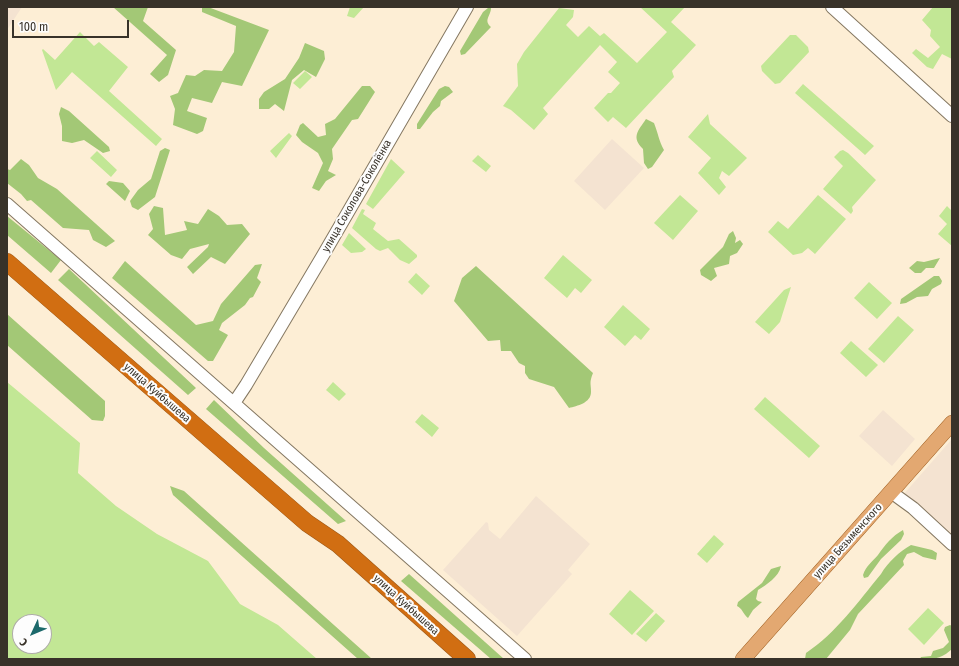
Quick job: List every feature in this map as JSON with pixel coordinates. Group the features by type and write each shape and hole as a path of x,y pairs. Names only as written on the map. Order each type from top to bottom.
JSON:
{"highway":[{"name":"улица Куйбышева","path":"7,262 306,523 332,552 450,659"},
{"name":"улица Куйбышева","path":"306,523 338,544 467,659"}],"main road":[{"name":"улица Безыменского","path":"743,659 952,423"}],"street":[{"name":"улица Соколова-Соколёнка","path":"234,403 246,385 466,7"},
{"path":"832,7 952,116"},
{"path":"7,204 525,659"},
{"path":"891,492 913,508 952,544"}],"shaded area":[{"path":"7,7 22,7 7,30"},
{"path":"612,139 644,168 605,210 574,181"},
{"path":"883,410 915,439 892,466 859,436"},
{"path":"952,439 952,541 903,495"},
{"path":"536,496 590,544 568,570 572,574 517,636 443,570 486,522 488,523 489,530 500,539"}],"green space":[{"path":"113,7 148,7 143,21 176,50 168,75 159,82 150,74 167,55"},
{"path":"202,7 208,7 269,30 242,86 222,82 212,103 192,98 187,111 207,118 203,131 197,134 173,125 175,109 170,96 178,93 186,75 195,76 204,70 222,71 234,52 236,26 202,12"},
{"path":"350,7 364,7 354,18 347,16"},
{"path":"640,7 685,7 671,22 696,45 672,71 674,77 626,128 613,117 608,122 594,108 620,83 608,72 617,62 600,45 543,108 548,114 534,130 511,110 503,106 518,86 517,64 524,52 559,8 574,10 573,17 566,25 578,37 589,26 600,36 604,33 637,63 667,32"},
{"path":"933,7 952,7 952,59 942,54 933,69 927,67 912,53 916,49 928,58 940,47 930,36 931,30 922,20"},
{"path":"488,8 491,8 487,20 491,27 465,54 461,55 460,51 483,12"},
{"path":"80,32 94,46 99,42 128,67 109,91 162,139 156,146 72,72 56,90 42,50 43,49 55,60"},
{"path":"790,35 796,35 808,47 809,52 780,83 775,84 762,71 761,66"},
{"path":"305,43 324,51 325,59 316,77 304,70 292,80 284,111 275,104 269,109 259,109 259,99 264,92 285,79 299,58"},
{"path":"305,71 312,77 300,89 293,83"},
{"path":"803,84 874,146 865,155 795,93"},
{"path":"362,86 370,86 375,92 358,119 352,120 332,149 333,159 328,171 336,175 326,181 319,191 312,188 323,163 318,153 302,142 296,135 300,125 303,123 318,137 326,135 325,124 335,119"},
{"path":"445,86 449,87 453,92 441,101 440,106 433,112 420,129 417,129 417,124 439,89"},
{"path":"61,107 69,111 109,147 110,151 103,153 84,140 72,143 62,141 62,126 59,114"},
{"path":"708,114 710,124 747,158 729,176 722,171 719,178 726,187 719,195 698,173 711,158 688,137"},
{"path":"646,119 654,123 664,150 652,167 648,169 644,163 643,149 637,141 638,131"},
{"path":"289,133 292,136 276,158 270,151"},
{"path":"165,148 170,150 155,197 138,210 132,207 130,201 138,190 151,179 160,151"},
{"path":"843,150 876,180 852,207 853,211 851,214 823,189 843,166 834,157"},
{"path":"97,151 117,170 111,177 90,158"},
{"path":"478,155 491,166 486,172 472,161"},
{"path":"21,159 29,165 38,178 57,189 115,241 106,247 93,240 89,230 63,228 31,200 27,201 7,183 7,169 10,170"},
{"path":"391,159 405,172 373,209 366,204"},
{"path":"109,181 123,183 130,191 125,201 106,184"},
{"path":"680,195 698,211 673,240 654,223"},
{"path":"818,195 846,219 815,254 808,248 802,253 793,255 768,232 778,221 788,229"},
{"path":"154,206 163,208 165,235 187,230 184,221 198,224 208,209 219,216 227,225 242,224 250,234 225,264 211,257 193,274 187,267 208,247 209,244 190,249 182,259 171,255 148,235 153,229 149,214"},
{"path":"947,206 952,211 952,246 938,234 947,224 939,216"},
{"path":"362,209 365,210 363,214 376,223 373,229 388,241 399,239 417,255 417,257 409,264 400,260 388,248 380,251 376,249 352,228"},
{"path":"7,216 61,260 51,273 7,235"},
{"path":"733,231 736,238 735,243 740,240 743,244 737,253 730,256 729,264 714,268 717,276 711,281 701,275 700,270 723,247 729,234"},
{"path":"349,233 366,249 362,252 351,253 342,245"},
{"path":"563,255 592,280 581,293 575,288 567,298 544,278"},
{"path":"940,258 934,268 926,268 921,273 915,273 909,268 917,261 924,262"},
{"path":"125,261 196,325 213,321 221,304 255,265 262,264 257,278 261,282 253,297 222,323 219,330 228,335 213,361 208,361 112,278"},
{"path":"476,266 593,373 589,399 579,405 569,408 554,387 529,379 525,373 525,366 519,363 511,351 501,351 500,340 488,341 454,301 462,278"},
{"path":"69,269 196,388 188,395 58,280"},
{"path":"416,273 430,286 422,295 408,282"},
{"path":"934,276 939,276 942,281 941,284 932,289 928,296 917,297 906,303 900,304 901,299"},
{"path":"869,282 892,303 877,319 854,298"},
{"path":"791,287 780,322 769,334 755,322 784,290"},
{"path":"623,305 650,329 641,340 635,335 625,346 604,327"},
{"path":"7,314 105,401 105,416 103,421 92,420 7,345"},
{"path":"898,316 914,330 884,363 868,349"},
{"path":"851,341 878,365 866,377 840,353"},
{"path":"7,382 80,443 78,473 116,506 157,534 208,561 240,604 278,625 317,659 7,659"},
{"path":"333,382 346,394 339,401 326,390"},
{"path":"765,397 820,446 809,458 754,409"},
{"path":"214,400 264,448 346,521 338,524 206,409"},
{"path":"422,414 439,428 432,437 415,422"},
{"path":"170,486 184,491 372,659 358,659 173,495"},
{"path":"903,530 904,534 901,540 881,559 868,577 864,578 863,575 867,567 889,541"},
{"path":"714,535 724,544 707,563 697,554"},
{"path":"911,545 932,550 937,553 936,560 923,557 914,552 907,554 903,561 904,565 858,614 850,630 826,659 805,659 806,653 837,627 890,561"},
{"path":"781,566 778,574 758,590 756,599 762,602 753,610 748,618 737,606 738,602 762,583 771,569"},
{"path":"409,574 504,659 491,659 401,581"},
{"path":"630,590 654,611 632,635 609,614"},
{"path":"928,608 944,623 924,645 908,629"},
{"path":"656,613 665,621 646,642 636,634"},
{"path":"950,625 952,626 952,649 938,658 920,659 921,657 931,656 933,651 943,648 949,642 944,630 945,627"}]}
